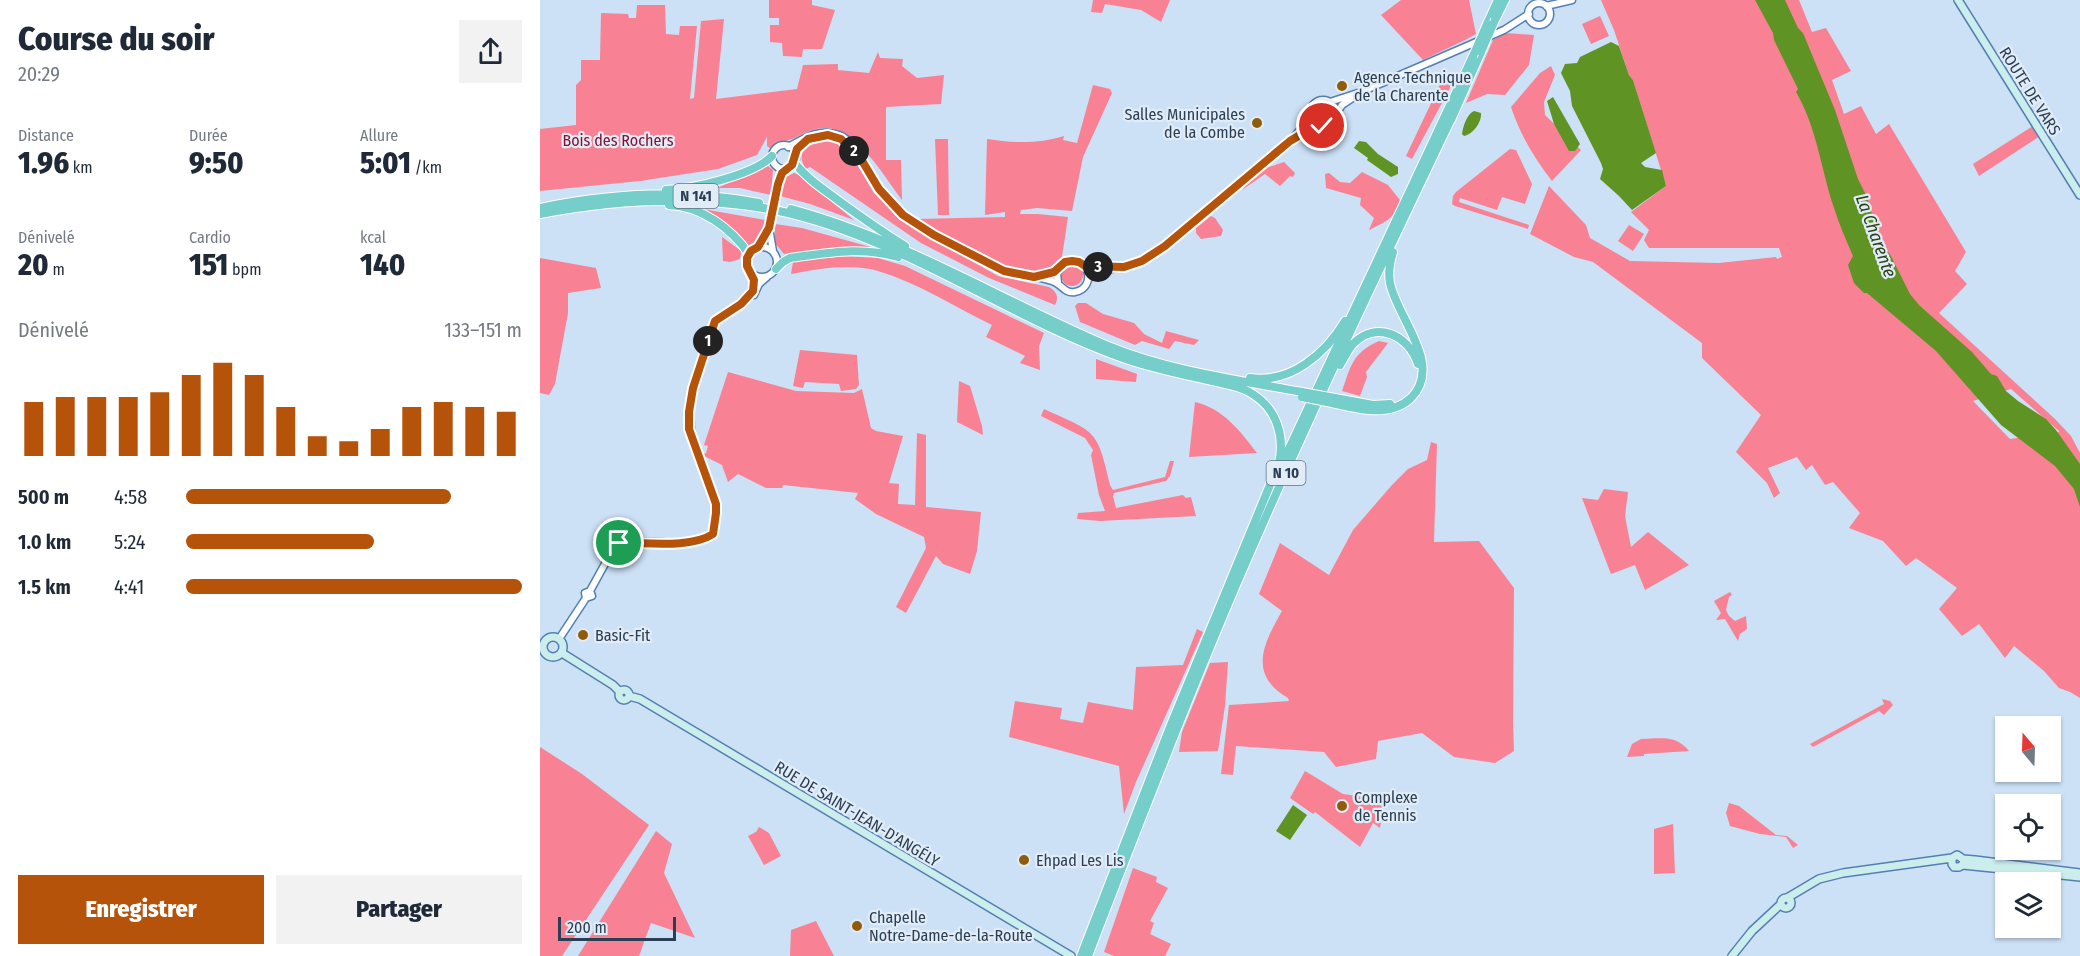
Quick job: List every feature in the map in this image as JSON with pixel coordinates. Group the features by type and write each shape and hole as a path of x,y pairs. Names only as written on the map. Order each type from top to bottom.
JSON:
{"highway":[{"name":"N 10","path":"1086,954 1127,845 1236,584 1452,117 1481,52 1498,0"},
{"name":"N 10","path":"1132,834 1226,591 1284,460 1473,56 1505,0"},
{"path":"1172,366 1377,411 1400,406 1407,401 1419,387 1423,369 1421,355 1393,294 1390,269 1394,249 1452,117"},
{"path":"630,194 697,187 760,165 772,156"},
{"path":"795,159 802,172 812,181 920,257"},
{"name":"N 141","path":"540,208 571,201 630,194 710,196 784,208 817,216 920,257 1108,346 1172,366"},
{"name":"N 141","path":"540,214 604,204 686,201 747,206 779,212 847,232 887,248 1107,352 1147,366 1192,376"},
{"path":"604,204 617,206 674,205 694,209 719,224 749,254"},
{"path":"1172,366 1258,379 1290,372 1303,366 1316,357 1334,338 1385,246"},
{"path":"776,269 790,258 858,250 897,256 931,270"},
{"path":"1299,445 1345,356 1354,344 1372,333 1379,332 1398,336 1411,347 1418,363 1418,372 1413,388 1401,400 1386,405 1334,401"},
{"path":"1192,376 1302,394"},
{"path":"1192,376 1237,387 1254,394 1272,413 1281,439 1279,463 1226,591"}],"main road":[{"name":"ROUTE DE VARS","path":"1958,0 2080,195"},
{"path":"552,637 559,639 563,644 562,653 557,657 548,656 543,649 542,642 552,637"},
{"name":"RUE DE SAINT-JEAN-D'ANGÉLY","path":"562,653 613,685 620,692 621,699 626,700 629,696 640,699 1071,956"},
{"path":"1734,956 1752,931 1782,906 1789,906 1789,900 1816,885 1847,876 1952,862 1957,855 1963,862 2080,877"},
{"path":"1952,862 1958,868 1963,862"},
{"path":"1963,862 2080,873"}],"street":[{"path":"1290,141 1311,118 1311,109 1316,103 1330,102 1361,92 1514,25 1529,14 1535,5 1546,6 1569,1"},
{"path":"1514,25 1532,22 1537,25 1543,24 1569,1"},
{"path":"1546,6 1550,16"},
{"path":"1529,14 1532,22"},
{"path":"559,639 612,552 622,545 648,542 690,543 703,540 713,534 716,504 689,429 689,412 693,388 717,318 748,298 753,291 752,274 747,266 749,254 758,247 769,228 778,184 777,167 772,156 776,148 788,147 812,134 831,133 847,139 858,152 886,198 912,222 986,263 1012,273 1058,283 1065,291 1075,292 1083,288 1088,279 1098,272 1138,263 1157,252 1290,141 1310,128 1330,125 1342,105 1361,92"},
{"path":"1330,102 1336,114"},
{"path":"1311,118 1319,126"},
{"path":"778,184 786,169 795,159 797,149 808,139 828,135 841,139 861,159"},
{"path":"788,147 795,159"},
{"path":"777,167 786,169"},
{"path":"712,328 749,303 762,280 776,269 777,260 769,228"},
{"path":"758,247 773,251"},
{"path":"1034,277 1058,269 1068,261 1075,261 1085,266 1119,267"},
{"path":"1085,266 1088,279"},
{"path":"1058,269 1058,283"},
{"path":"752,274 767,277"}],"green space":[{"path":"769,0 812,0 812,5 835,10 822,49 803,49 802,57 783,56 782,43 770,42 770,25 779,25 779,18 769,18"},
{"path":"1093,0 1170,0 1161,22 1141,10 1105,4 1102,13 1091,12"},
{"path":"1401,0 1469,0 1476,34 1423,60 1381,15"},
{"path":"1601,0 1799,0 1812,32 1826,28 1851,71 1832,80 1844,114 1861,106 1876,134 1889,124 1966,252 1955,271 1967,284 1939,313 2055,419 2071,436 2080,453 2080,698 2059,688 2044,671 2014,646 2005,658 1979,624 1962,636 1939,609 1957,588 1916,558 1906,566 1883,541 1849,528 1860,513 1833,482 1825,485 1812,465 1806,470 1797,457 1768,468 1780,493 1774,498 1767,483 1736,452 1761,415 1702,358 1702,343 1593,262 1574,257 1530,234 1549,186 1586,225 1590,238 1630,261 1719,263 1782,257 1779,248 1649,248 1644,240 1649,230 1631,212 1666,186 1633,80 1629,75","holes":["2011,389 2059,431 2010,439 1973,401"]},
{"name":"Bois des Rochers","path":"637,5 665,5 666,34 679,35 680,26 697,26 690,99 694,98 701,21 724,19 716,99 797,89 803,65 838,64 838,70 869,73 878,52 880,58 903,59 902,66 917,78 944,75 941,104 886,107 886,160 901,160 902,200 859,145 837,130 825,128 776,143 770,148 767,146 767,137 757,155 718,169 640,181 540,191 540,129 576,125 576,85 581,80 581,60 600,60 601,13 628,14 629,18 636,18"},
{"path":"1600,16 1609,36 1591,44 1582,24"},
{"path":"1506,33 1534,35 1529,65 1505,95 1487,94 1466,103 1493,40"},
{"path":"1551,66 1555,75 1544,102 1545,115 1581,150 1552,181 1528,146 1511,107 1540,73"},
{"path":"1443,78 1452,84 1412,159 1406,156"},
{"path":"1093,85 1110,89 1112,93 1083,157 1072,211 1037,208 1021,210 1020,214 1068,217 1062,257 1051,267 1033,271 999,263 980,255 917,219 1005,217 1005,212 985,215 987,139 1026,142 1064,136 1063,140 1077,143"},
{"path":"2033,126 2040,136 1979,176 1973,164"},
{"path":"935,139 948,139 949,215 938,215"},
{"path":"826,141 841,144 850,153 874,193 908,225 998,276 1049,287 1056,295 1055,305 989,278 921,243 810,167 806,169 802,158 805,149"},
{"path":"1510,149 1516,150 1532,184 1525,204 1502,197 1497,210 1460,198 1459,202 1529,225 1528,229 1452,204 1456,192"},
{"path":"1284,162 1295,173 1280,186 1265,174 1242,190 1266,168"},
{"path":"768,166 773,170 771,195 740,188 717,188"},
{"path":"1362,172 1388,185 1400,200 1389,219 1369,230 1374,218 1360,205 1361,198 1326,188 1325,174 1329,173 1340,182 1350,183"},
{"path":"794,173 854,220 780,196 786,177"},
{"path":"697,208 766,220 757,242 749,247 716,218"},
{"path":"1211,216 1223,230 1221,236 1201,239 1196,233 1196,228"},
{"path":"775,224 802,228 874,248 842,247 784,254 775,243"},
{"path":"1629,225 1644,234 1633,251 1618,241"},
{"path":"722,237 740,250 740,259 730,262 723,261"},
{"path":"841,256 878,258 905,266 1044,333 1039,346 1040,370 1020,363 1025,356 986,337 992,325 893,276 857,267 791,274 793,262"},
{"path":"540,258 596,268 601,288 568,293 568,313 555,384 549,395 540,393"},
{"path":"1068,264 1076,264 1083,271 1083,279 1076,286 1068,286 1061,279 1061,271"},
{"path":"1078,303 1086,303 1103,314 1134,323 1144,334 1162,343 1166,331 1199,340 1194,345 1175,341 1169,349 1142,341 1135,345 1080,322 1075,306"},
{"path":"1379,341 1388,343 1366,372 1367,377 1360,396 1342,391 1354,361 1363,350"},
{"path":"800,350 857,355 859,385 856,389 841,391 839,384 805,382 803,388 793,386"},
{"path":"1096,359 1137,374 1136,382 1096,379"},
{"path":"728,372 796,391 854,393 862,389 871,428 903,436 889,483 899,484 898,504 915,505 917,433 926,435 926,507 981,512 977,551 970,574 943,564 936,556 906,613 896,607 926,548 924,537 876,514 855,499 858,493 783,485 782,488 766,488 738,474 728,482 722,465 702,455 706,453 708,446 704,445"},
{"path":"959,381 970,386 983,435 957,422"},
{"path":"1195,402 1223,415 1238,429 1257,453 1189,457"},
{"path":"1044,409 1074,423 1092,435 1102,452 1113,490 1165,477 1170,461 1174,461 1170,476 1166,481 1114,493 1116,508 1183,495 1186,498 1191,497 1196,516 1100,521 1077,519 1078,513 1105,511 1099,495 1091,455 1093,450 1085,438 1041,416"},
{"path":"1431,442 1437,444 1434,542 1479,541 1514,588 1514,751 1495,763 1454,757 1422,733 1378,741 1376,759 1336,767 1324,752 1236,746 1233,775 1221,774 1229,705 1289,701 1267,679 1263,668 1265,646 1282,611 1259,594 1280,543 1329,575 1353,530 1408,469 1427,460"},
{"path":"1604,489 1628,492 1625,516 1631,547 1648,532 1689,565 1645,590 1635,565 1611,574 1582,498 1598,500"},
{"path":"1730,592 1732,595 1729,597 1726,610 1729,616 1735,621 1746,616 1747,629 1740,634 1738,641 1725,619 1716,620 1721,613 1714,601"},
{"path":"1197,629 1203,632 1124,814 1119,766 1009,737 1015,701 1062,708 1060,719 1083,723 1088,702 1133,710 1136,667 1183,665"},
{"path":"1228,662 1225,706 1218,751 1179,752 1182,732 1210,663"},
{"path":"1882,699 1890,701 1893,705 1884,715 1879,711 1813,747 1810,744 1884,704"},
{"path":"1641,739 1673,740 1689,751 1627,757 1632,744"},
{"path":"540,747 582,774 649,825 562,956 540,956"},
{"name":"Complexe de Tennis","path":"1305,771 1343,794 1384,800 1380,828 1373,823 1360,847 1315,812 1313,814 1290,798"},
{"path":"1729,803 1739,806 1776,835 1787,836 1798,845 1793,848 1786,837 1760,834 1730,826 1726,813"},
{"path":"1673,824 1675,873 1654,874 1654,829"},
{"path":"759,827 769,833 781,856 764,865 748,836 756,832"},
{"path":"656,831 672,844 664,873 695,938 651,923 639,956 578,956"},
{"path":"1133,868 1157,877 1156,882 1168,888 1150,921 1154,923 1150,934 1171,944 1165,956 1114,956 1104,952"},
{"path":"816,921 834,956 790,956 791,930"}],"water":[{"name":"La Charente","path":"1755,0 1785,0 1798,28 1803,33 1835,110 1858,179 1867,197 1879,239 1891,256 1910,294 1919,305 1972,352 1991,374 1997,376 2006,391 2046,419 2056,430 2080,464 2080,507 2074,489 2055,466 2001,425 1936,351 1854,283 1848,265 1853,256 1829,193 1809,120 1773,33"},
{"path":"1611,42 1619,46 1633,80 1656,153 1641,163 1645,167 1662,170 1666,186 1632,210 1600,179 1603,169 1601,163 1572,106 1570,91 1561,73 1565,64 1577,63 1580,57"},
{"path":"1553,97 1580,144 1575,151 1569,151 1554,124 1547,101"},
{"path":"1474,111 1481,113 1480,120 1474,130 1464,136 1462,134 1464,124"},
{"path":"1359,141 1366,142 1378,154 1398,167 1398,174 1391,177 1367,160 1368,158 1354,148"},
{"path":"1293,805 1307,815 1290,840 1276,831"}],"place":[{"name":"Agence Technique de la Charente","path":"1342,86"},
{"name":"Salles Municipales de la Combe","path":"1257,123"},
{"name":"Basic-Fit","path":"583,635"},
{"name":"Complexe de Tennis","path":"1342,806"},
{"name":"Ehpad Les Lis","path":"1024,860"},
{"name":"Chapelle Notre-Dame-de-la-Route","path":"857,926"}],"route":[{"path":"619,543 690,543 703,540 713,534 716,504 689,429 693,388 715,321 741,304 753,291 754,280 747,266 747,258 751,251 758,247 769,228 782,173 792,165 797,149 808,139 821,135 841,139 861,159 886,198 912,222 986,263 1004,271 1034,277 1054,272 1068,261 1092,267 1119,267 1142,261 1165,246 1290,141 1315,126 1322,126"}]}
